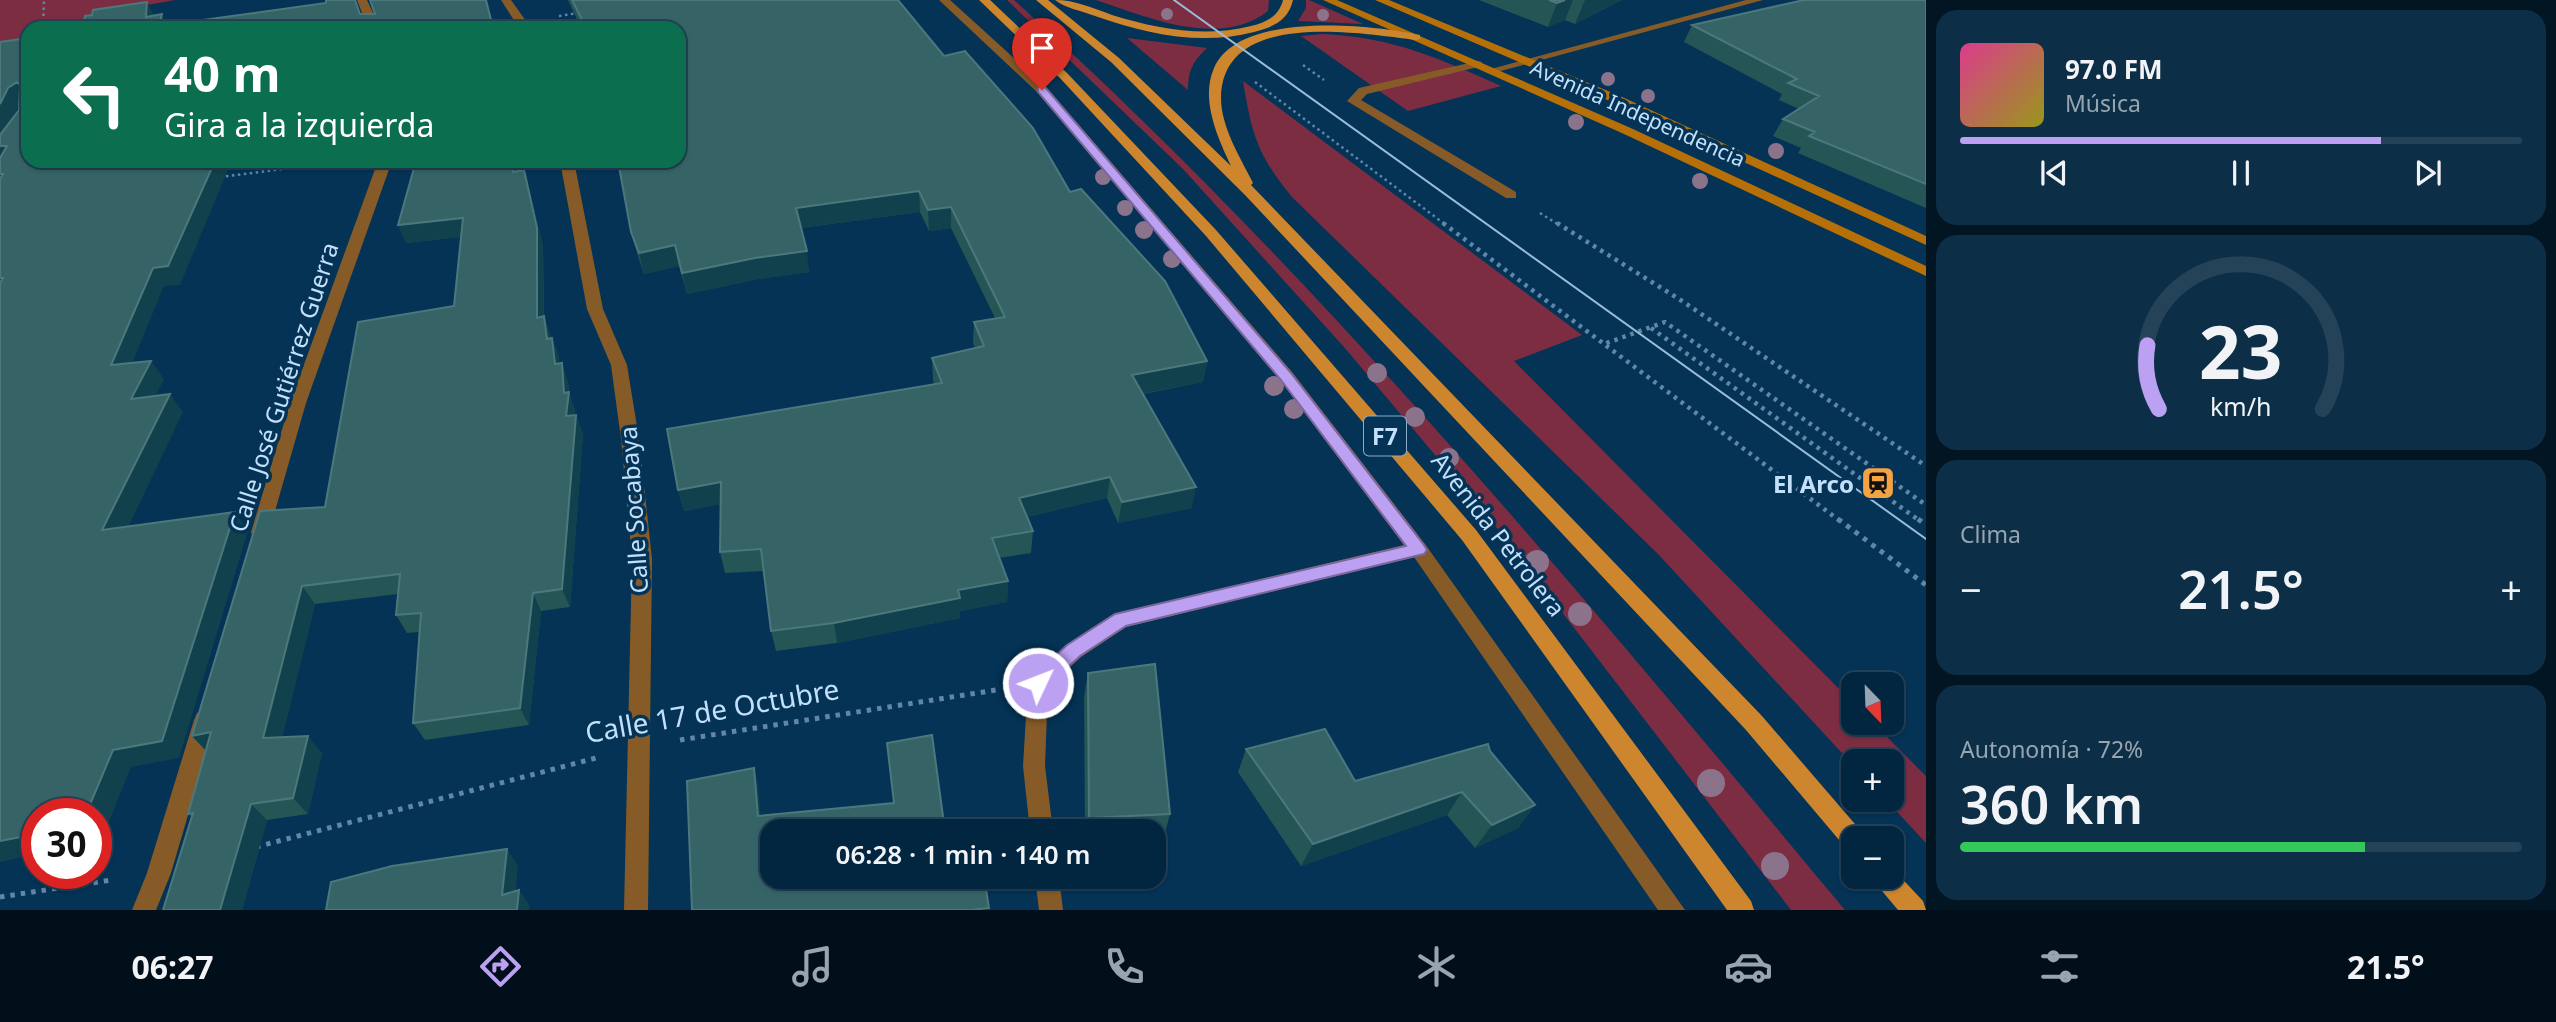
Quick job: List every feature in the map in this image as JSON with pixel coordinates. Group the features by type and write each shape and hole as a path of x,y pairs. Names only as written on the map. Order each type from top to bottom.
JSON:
{"main road":[{"name":"Avenida Petrolera","path":"984,0 1063,75 1211,233 1469,535 1742,910"},
{"name":"Avenida Petrolera","path":"1041,0 1115,60 1250,192 1735,704 1842,826"},
{"path":"1060,0 1112,19 1158,30 1224,36 1276,22 1285,13 1288,0"},
{"name":"Avenida Independencia","path":"1328,0 1493,70 1748,186 1926,272"},
{"name":"Avenida Independencia","path":"1380,0 1526,61 1926,241"},
{"path":"1250,192 1222,131 1215,97 1216,74 1225,56 1263,37 1292,30 1327,28 1416,37"},
{"path":"1896,889 1914,910"}],"street":[{"path":"362,0 371,21"},
{"path":"506,0 521,21"},
{"path":"944,0 1042,90 1286,376 1418,550 1673,910"},
{"path":"1493,70 1758,0"},
{"path":"1478,64 1363,91 1353,101 1511,195"},
{"name":"Calle José Gutiérrez Guerra","path":"255,551 299,403 383,168"},
{"name":"Calle Socabaya","path":"568,168 595,309 619,365 630,439 642,558 636,747 636,910"},
{"path":"1040,819 1034,766 1038,683 1074,650 1121,620 1418,550"},
{"path":"144,910 159,873 211,698"},
{"path":"1048,889 1051,910"}],"path":[{"path":"43,21 44,0"},
{"path":"543,21 590,11"},
{"path":"1225,56 1251,79 1926,585"},
{"path":"1299,62 1353,101"},
{"path":"208,179 293,168"},
{"path":"1511,195 1679,299 1926,466"},
{"path":"1604,344 1665,322 1926,506"},
{"path":"1650,328 1926,525"},
{"name":"Calle 17 de Octubre","path":"252,848 636,747 1038,683"},
{"path":"0,897 159,873"}],"shaded area":[{"path":"0,0 175,0 87,16 84,21 21,21 21,63 0,67"},
{"path":"1007,0 1014,0 1127,105 1236,214 1342,326 1547,556 1845,910 1791,910 1505,538 1344,347 1183,169"},
{"path":"1096,0 1269,0 1268,11 1249,22 1228,28 1206,29 1160,21"},
{"path":"1306,0 1363,24 1298,21 1306,8"},
{"path":"1322,34 1393,44 1435,58 1501,86 1408,111 1301,36"},
{"path":"1127,38 1207,48 1192,67 1188,90"},
{"path":"1243,81 1582,335 1514,361 1841,691 1841,735 1885,735 1899,749 1841,749 1841,752 1659,555 1292,197 1263,156 1250,116"},
{"path":"1904,754 1926,776 1926,843 1897,812 1904,812"}],"building":[{"path":"326,0 355,0 360,14 375,14 370,0 486,0 491,21 195,21 326,3"},
{"path":"572,0 898,0 944,56 965,51 1033,128 1070,192 1081,189 1165,281 1207,361 1132,375 1196,487 1122,502 1110,477 1019,498 1033,531 992,538 1008,581 958,590 960,598 834,623 771,631 761,549 720,552 721,482 678,490 667,429 942,383 932,358 984,346 974,322 1005,317 951,207 928,210 919,191 796,208 807,251 755,258 682,273 675,245 639,253 631,232 619,168 686,168 686,21 582,21"},
{"path":"1804,0 1926,0 1926,184 1809,136 1815,132 1783,119 1819,96 1788,83 1797,79 1692,25"},
{"path":"147,2 146,17 162,14 160,21 84,21 85,16 92,15 93,10"},
{"path":"21,39 21,168 212,168 168,266 153,268 111,365 151,361 131,399 170,394 102,530 235,512 162,741 113,750 93,798 21,798 21,837 0,841 0,283 3,278 0,278 0,179 3,174 0,174 0,158 7,146 0,146 0,135 19,110 20,85 17,82 8,88 0,104 0,42"},
{"path":"414,168 513,168 513,172 524,170 537,228 537,318 544,316 547,339 552,338 555,364 562,363 564,393 569,392 566,416 576,415 562,589 533,593 520,708 413,723 421,613 396,615 400,574 302,586 263,738 308,736 293,798 251,804 220,910 163,910 193,813 188,814 211,732 192,736 260,511 325,507 358,322 454,306 463,218 398,225"},
{"path":"1155,664 1170,814 1089,818 1088,673"},
{"path":"1325,729 1355,781 1488,744 1490,751 1535,805 1492,825 1462,792 1313,844 1246,749"},
{"path":"932,735 943,819 760,819 760,889 986,889 989,908 692,910 687,781 754,768 758,816 894,803 887,743"},
{"path":"507,849 502,895 519,890 517,910 326,910 331,882 392,866"}],"tram line":[{"path":"1174,0 1926,539"}],"place":[{"name":"El Arco","path":"1878,483"}],"route":[{"path":"1038,683 1074,650 1121,620 1418,550 1286,376 1042,90"}]}
